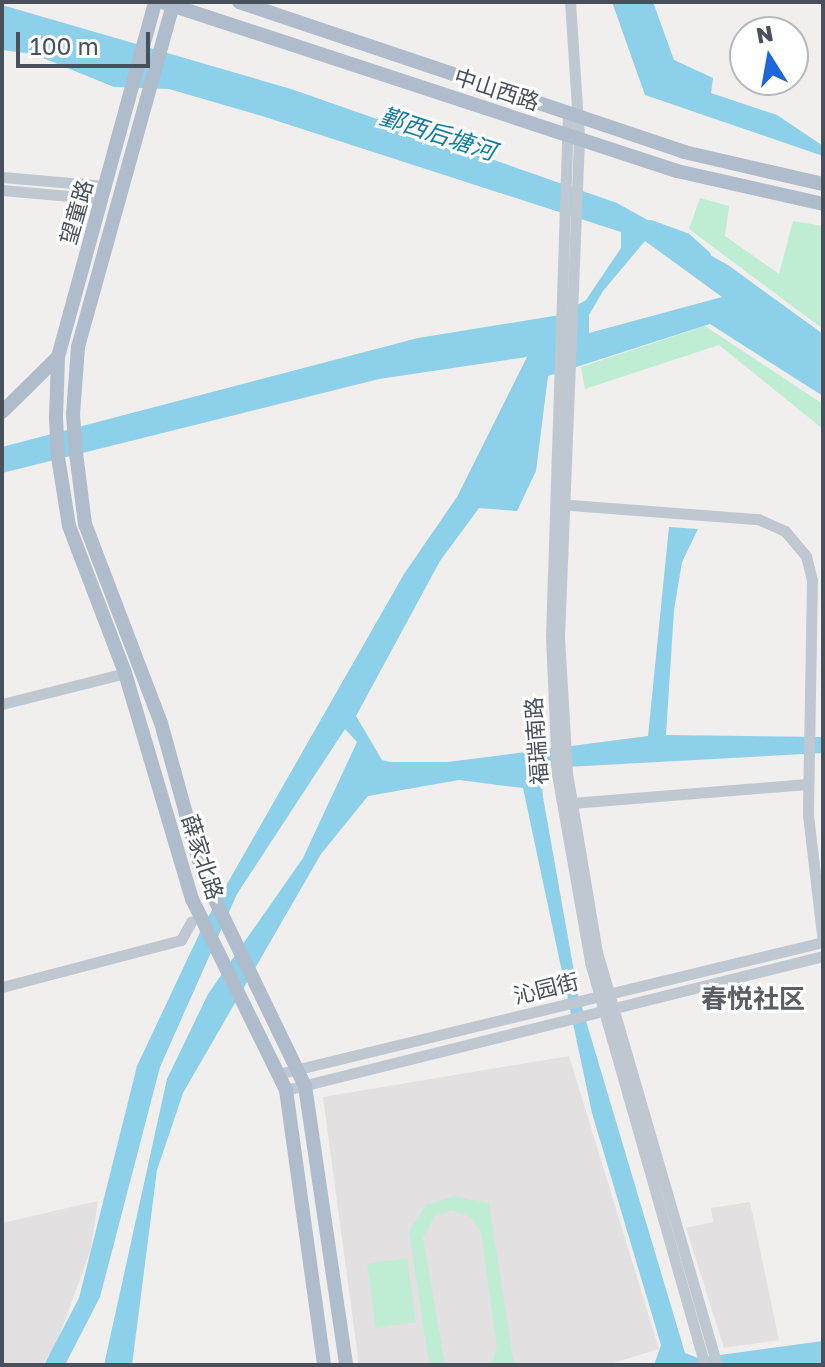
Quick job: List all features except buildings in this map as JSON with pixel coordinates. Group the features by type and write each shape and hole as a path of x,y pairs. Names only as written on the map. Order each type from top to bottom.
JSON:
{"main road":[{"name":"望童路","path":"2,412 58,357 155,2"},
{"name":"中山西路","path":"239,2 573,115 823,184"},
{"name":"望童路","path":"75,373 163,42 169,5"},
{"name":"中山西路","path":"169,5 573,137 823,204"},
{"name":"薛家北路","path":"58,357 58,457 77,551 125,673 195,919 286,1090 324,1365"},
{"name":"薛家北路","path":"75,373 73,414 85,524 161,723 211,893 252,984 305,1086 346,1365"}],"street":[{"name":"福瑞南路","path":"570,2 573,166 561,504 559,736 562,774 598,996 705,1345"},
{"path":"2,177 104,192"},
{"path":"2,190 104,192"},
{"path":"561,504 758,519 797,542 812,580 806,758 823,942"},
{"path":"2,704 125,673"},
{"name":"福瑞南路","path":"562,774 572,803 598,996"},
{"path":"572,803 807,784"},
{"path":"2,987 181,940 195,919"},
{"name":"沁园街","path":"278,1074 823,942"},
{"name":"沁园街","path":"286,1090 823,956"},
{"path":"705,1345 705,1365"},
{"path":"705,1345 717,1365"}],"shaded area":[{"path":"569,1056 659,1349 607,1365 359,1365 323,1097"},
{"path":"98,1201 91,1249 57,1342 42,1365 2,1365 2,1223"},
{"path":"750,1202 779,1340 724,1348 686,1228 713,1222 711,1208"}],"green space":[{"path":"700,198 729,206 725,236 779,274 793,221 823,226 823,329 689,229"},
{"path":"705,326 823,404 823,429 719,345 585,389 581,367"},
{"path":"453,1196 489,1203 514,1365 491,1365 497,1348 481,1232 471,1217 452,1210 435,1216 423,1238 445,1365 432,1365 428,1357 409,1232 426,1205"},
{"path":"407,1258 416,1322 376,1328 367,1264"}],"water":[{"path":"612,2 653,2 674,60 713,78 711,93 777,115 823,146 823,156 645,95"},
{"path":"2,5 291,89 617,203 728,265 823,334 823,396 710,324 548,376 536,471 517,511 479,508 440,561 356,716 382,760 390,762 448,762 648,736 669,527 698,529 682,562 674,610 666,735 823,737 823,753 548,768 541,775 543,797 578,994 685,1353 698,1358 823,1341 823,1364 654,1365 661,1345 592,1113 523,788 459,780 368,796 321,854 183,1093 157,1170 132,1365 104,1365 167,1079 208,994 303,858 357,742 345,729 237,894 160,1067 100,1297 65,1365 44,1365 79,1298 137,1066 203,926 404,574 457,497 527,357 379,379 2,473 2,447 418,338 560,315 586,300 621,248 621,232 262,116 169,89 114,87 33,54 2,50","holes":["645,241 722,297 589,333 589,315 603,291"]}],"waterway":[{"name":"鄞西后塘河","path":"650,224 686,237 706,255"}],"district":[{"name":"春悦社区","path":"753,999"}]}
